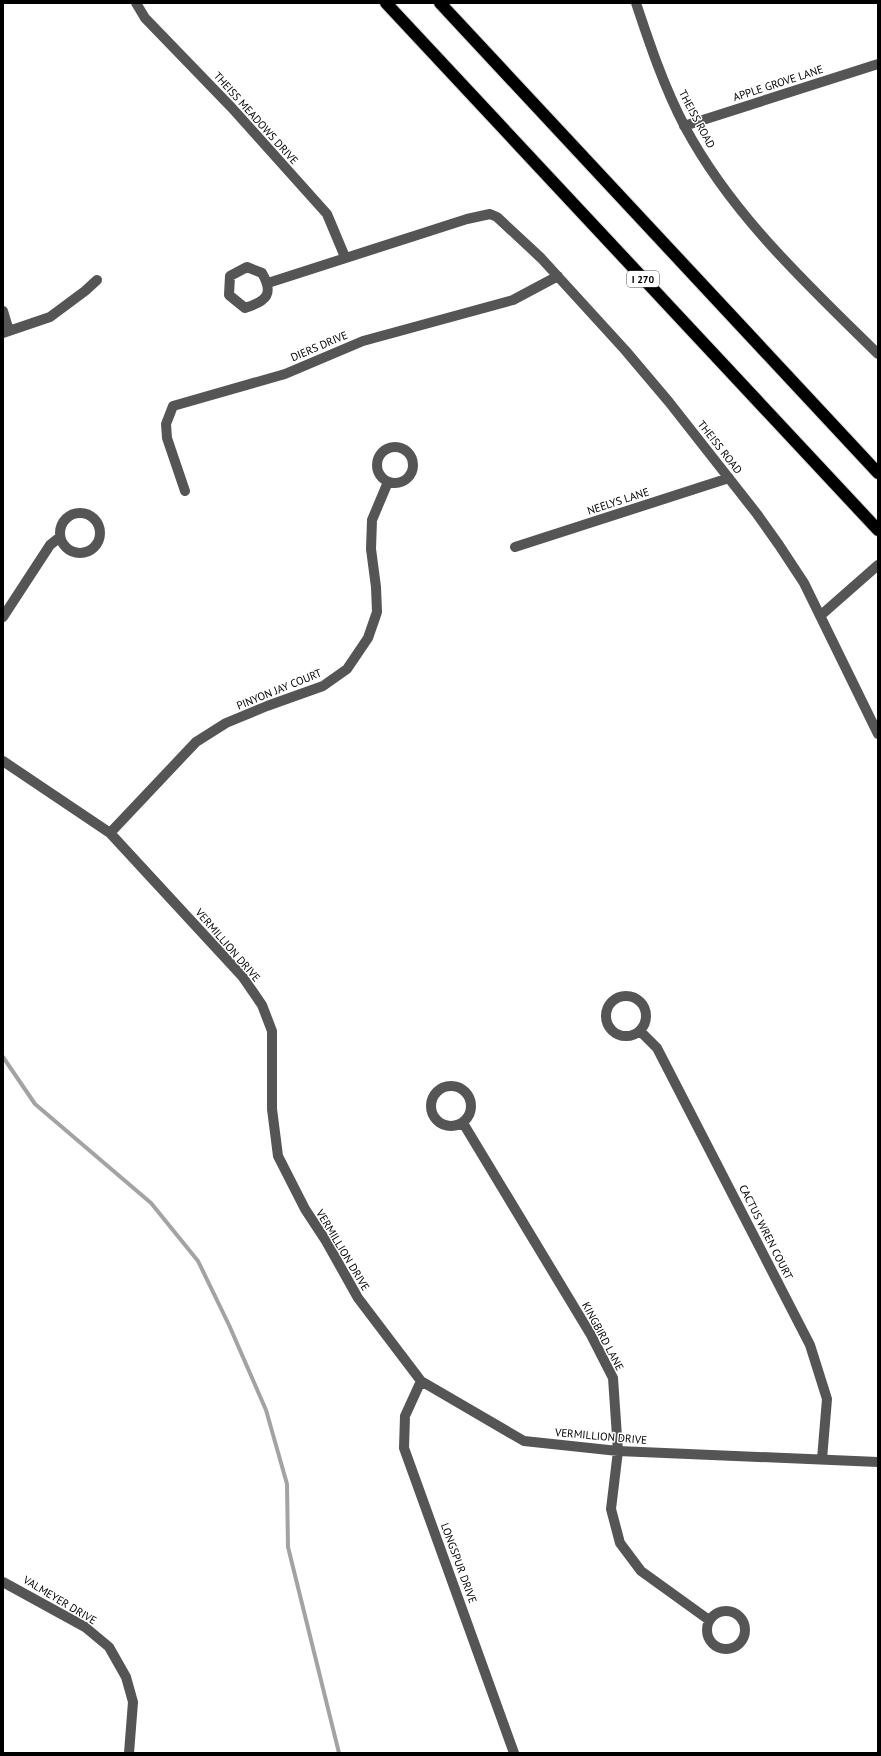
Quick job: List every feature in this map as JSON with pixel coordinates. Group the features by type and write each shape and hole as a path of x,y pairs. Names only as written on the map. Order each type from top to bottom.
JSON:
{"highway":[{"name":"I 270","path":"386,3 878,530"},
{"path":"440,3 878,473"}],"street":[{"name":"THEISS MEADOWS DRIVE","path":"136,3 145,18 232,108 327,214 345,257"},
{"name":"THEISS ROAD","path":"636,3 663,81 684,126 715,176 750,222 812,288 878,354"},
{"name":"APPLE GROVE LANE","path":"684,126 878,64"},
{"name":"THEISS ROAD","path":"345,257 467,219 490,214 507,224 558,276 626,350 729,478 790,561 820,616 878,734"},
{"path":"268,283 345,257"},
{"name":"DIERS DRIVE","path":"185,491 167,438 166,424 173,406 285,374 363,341 513,300 558,276"},
{"path":"3,311 6,332 50,317 85,291 96,280"},
{"name":"NEELYS LANE","path":"515,547 729,478"},
{"name":"PINYON JAY COURT","path":"110,832 196,742 226,723 267,706 323,686 347,669 368,638 377,612 372,549 372,520 388,482"},
{"path":"80,512 91,516 99,527 100,537 94,548 80,554 70,551 60,537 60,528 66,517 80,512"},
{"path":"3,616 50,545 60,537"},
{"path":"820,616 878,565"},
{"name":"VERMILLION DRIVE","path":"3,761 110,832 242,976 262,1005 272,1031 272,1109 278,1156 305,1209 326,1241 358,1298 421,1381 524,1441 618,1451 878,1462"},
{"name":"CACTUS WREN COURT","path":"640,1031 657,1048 810,1345 827,1399 822,1459"},
{"path":"448,1086 462,1089 470,1101 471,1109 463,1123 452,1127 438,1122 430,1110 431,1099 440,1088 448,1086"},
{"name":"KINGBIRD LANE","path":"463,1123 591,1334 613,1378 618,1451 611,1509 620,1543 641,1571 709,1620"},
{"name":"LONGSPUR DRIVE","path":"421,1381 405,1416 404,1448 514,1753"},
{"name":"VALMEYER DRIVE","path":"3,1582 85,1627 109,1647 126,1677 133,1702 129,1753"}],"waterway":[{"path":"3,1057 35,1104 151,1203 198,1261 229,1325 266,1410 287,1484 288,1547 339,1753"}]}
